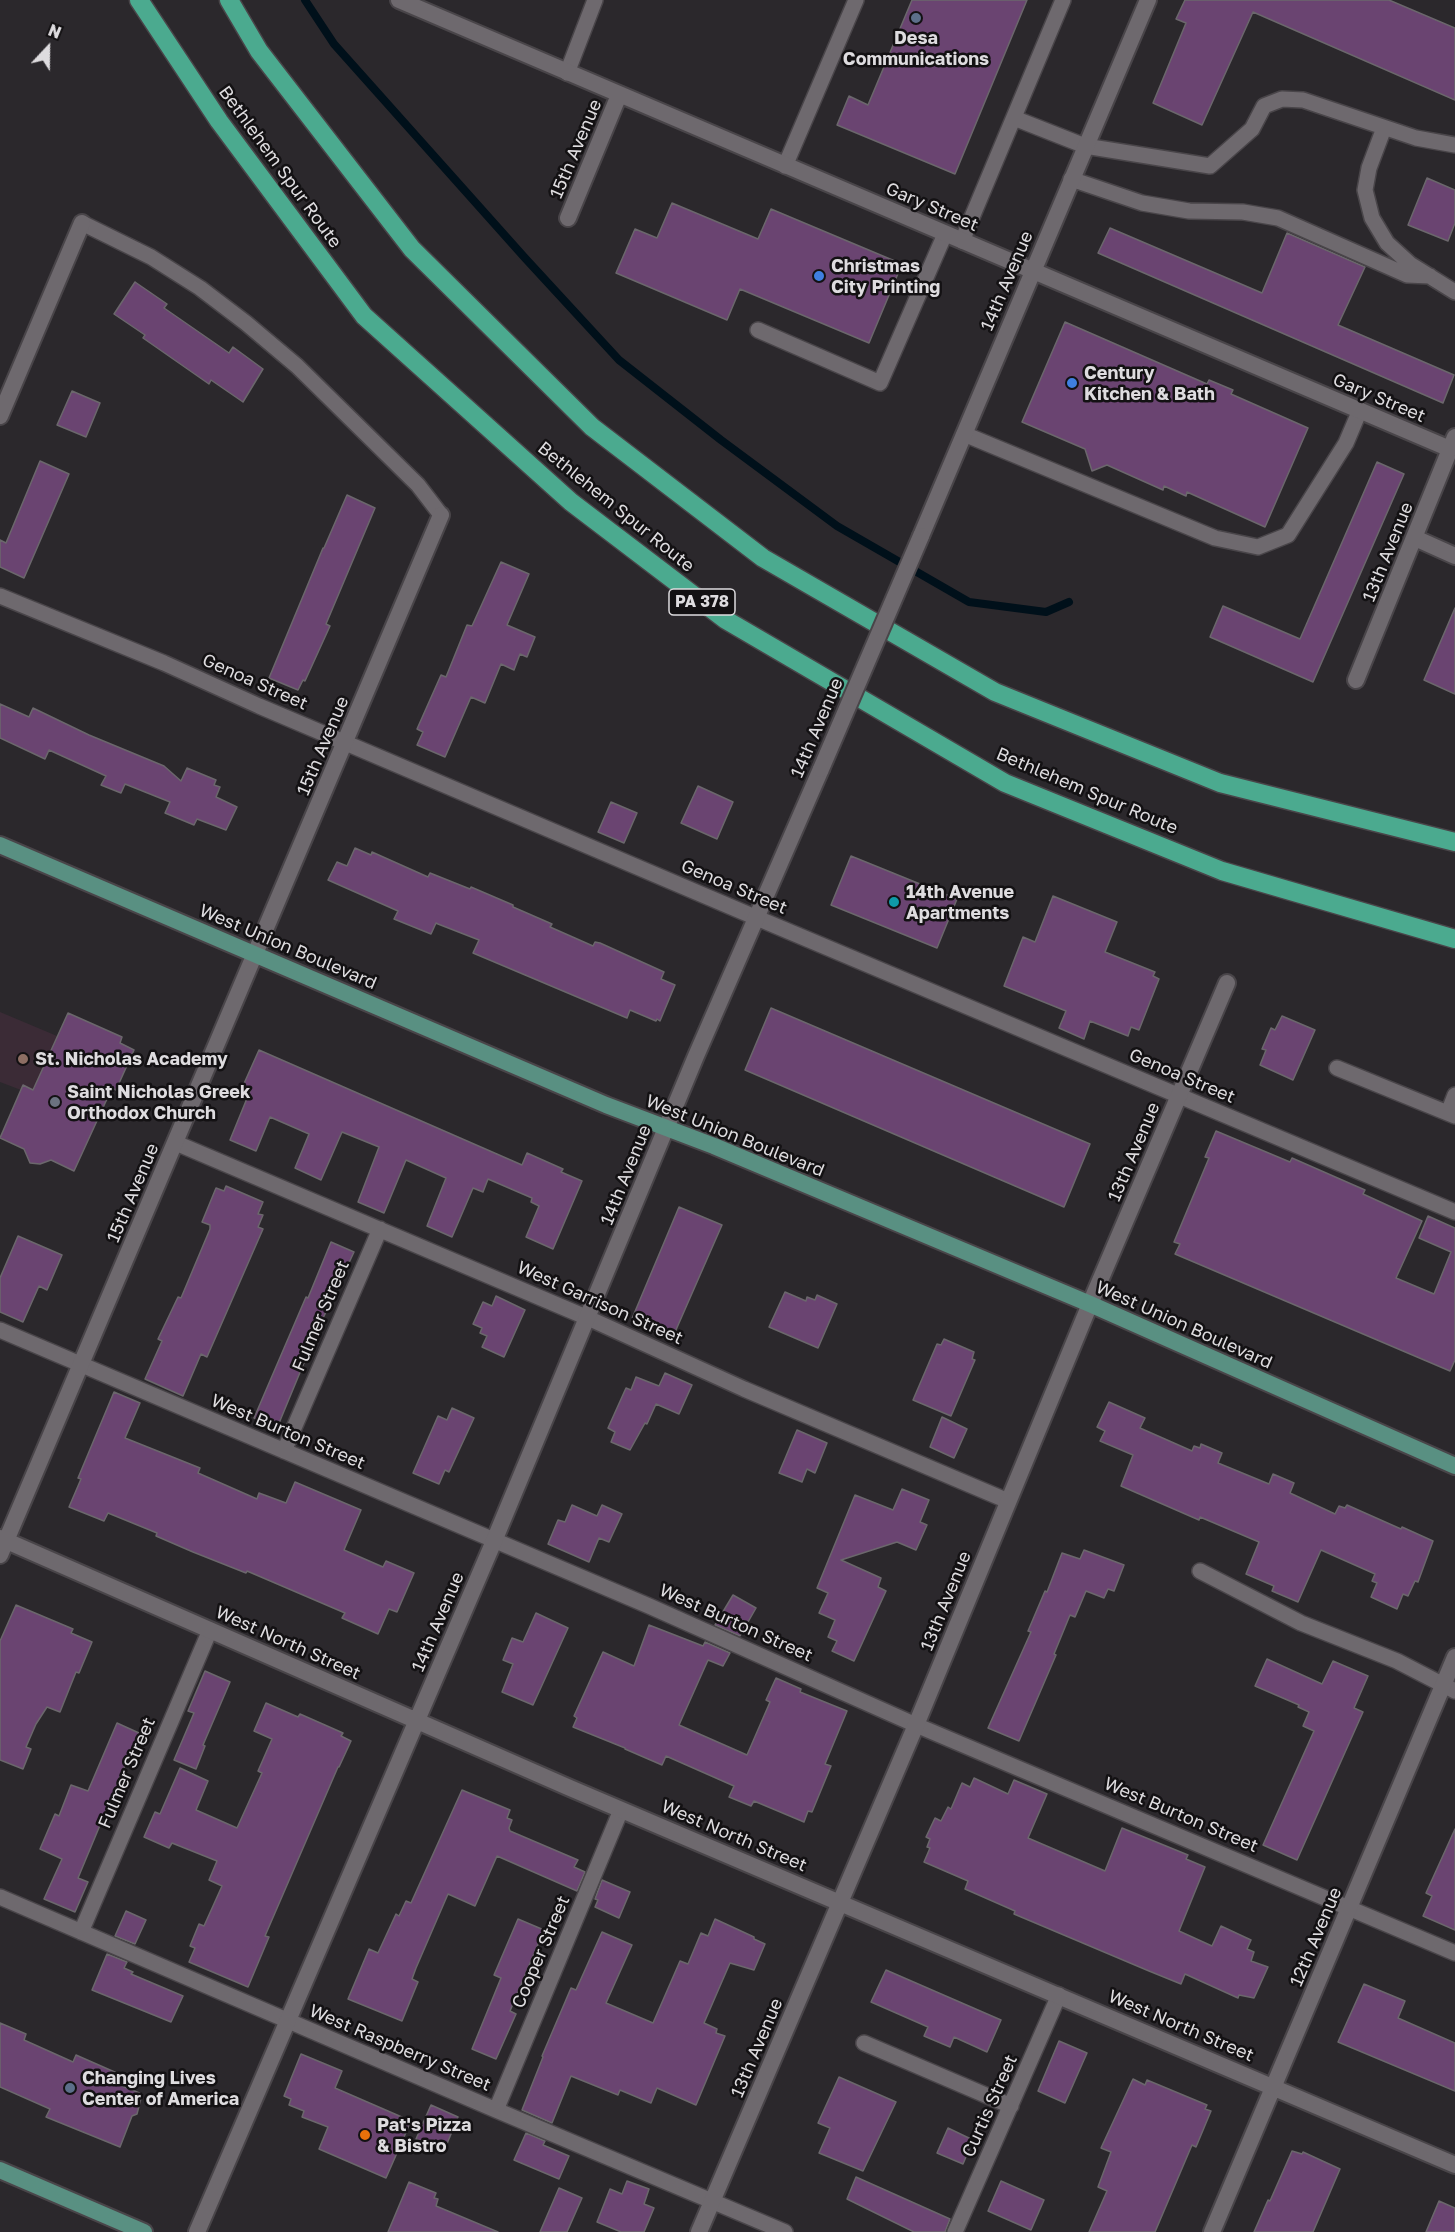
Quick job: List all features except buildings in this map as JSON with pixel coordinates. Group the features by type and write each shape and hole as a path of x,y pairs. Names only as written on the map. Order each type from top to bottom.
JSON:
{"highway":[{"name":"Bethlehem Spur Route","path":"139,0 219,121 364,316 571,502 726,620 1005,783 1222,870 1455,939"},
{"path":"229,0 259,51 412,249 592,427 763,558 995,692 1220,783 1455,842"}],"main road":[{"name":"West Union Boulevard","path":"0,845 606,1105 1090,1304 1455,1466"},
{"path":"0,2170 144,2232"}],"street":[{"name":"Gary Street","path":"399,0 1360,411 1453,443"},
{"name":"14th Avenue","path":"197,2232 494,1541 666,1128 921,536 1148,0"},
{"name":"15th Avenue","path":"568,218 619,96"},
{"path":"0,416 82,223"},
{"name":"13th Avenue","path":"1356,680 1453,443"},
{"name":"15th Avenue","path":"2,1544 176,1143 441,515"},
{"path":"1415,538 1455,556"},
{"name":"13th Avenue","path":"699,2232 916,1725 1090,1304 1227,983"},
{"name":"West North Street","path":"2,1544 210,1630 621,1810 1455,2165"},
{"name":"12th Avenue","path":"1212,2232 1350,1908 1449,1688 1455,1657"}],"lane":[{"path":"567,73 595,0"},
{"path":"785,166 856,0"},
{"path":"962,241 1063,0"},
{"path":"1014,118 1085,146 1210,166 1251,129 1264,106 1282,99 1303,100 1416,138 1455,145"},
{"path":"1384,128 1369,168 1365,190 1372,218 1387,243 1410,264 1455,292"},
{"path":"1071,179 1142,203 1189,212 1243,212 1278,218 1407,275 1430,276"},
{"path":"82,223 151,257 200,288 246,322 297,366 371,439 417,485 441,515"},
{"path":"758,330 880,383 945,234"},
{"path":"964,434 1215,538 1258,547 1287,535 1346,443 1360,411"},
{"name":"Genoa Street","path":"0,596 164,663 757,918 1455,1212"},
{"path":"1337,1068 1451,1114 1455,1095"},
{"name":"West Garrison Street","path":"176,1143 588,1318 744,1389 1008,1501"},
{"name":"Fulmer Street","path":"284,1451 380,1229"},
{"name":"West Burton Street","path":"0,1330 650,1606 916,1725 1455,1953"},
{"path":"1200,1571 1301,1623 1398,1661 1449,1688"},
{"name":"Fulmer Street","path":"81,1932 210,1630"},
{"name":"Cooper Street","path":"496,2110 621,1810"},
{"name":"West Raspberry Street","path":"0,1897 785,2232"},
{"name":"Curtis Street","path":"956,2232 1059,1995"},
{"path":"864,2043 1011,2106"}],"shaded area":[{"name":"St. Nicholas Academy","path":"0,1012 57,1036 33,1090 23,1085 21,1090 0,1082"}],"waterway":[{"path":"305,0 334,44 619,360 721,440 837,526 969,602 1046,612 1069,602"}],"place":[{"name":"Desa Communications","path":"916,18"},
{"name":"Christmas City Printing","path":"819,276"},
{"name":"Century Kitchen & Bath","path":"1072,383"},
{"name":"14th Avenue Apartments","path":"894,902"},
{"name":"St. Nicholas Academy","path":"23,1059"},
{"name":"Saint Nicholas Greek Orthodox Church","path":"55,1102"},
{"name":"Changing Lives Center of America","path":"70,2088"},
{"name":"Pat's Pizza & Bistro","path":"365,2135"}]}
